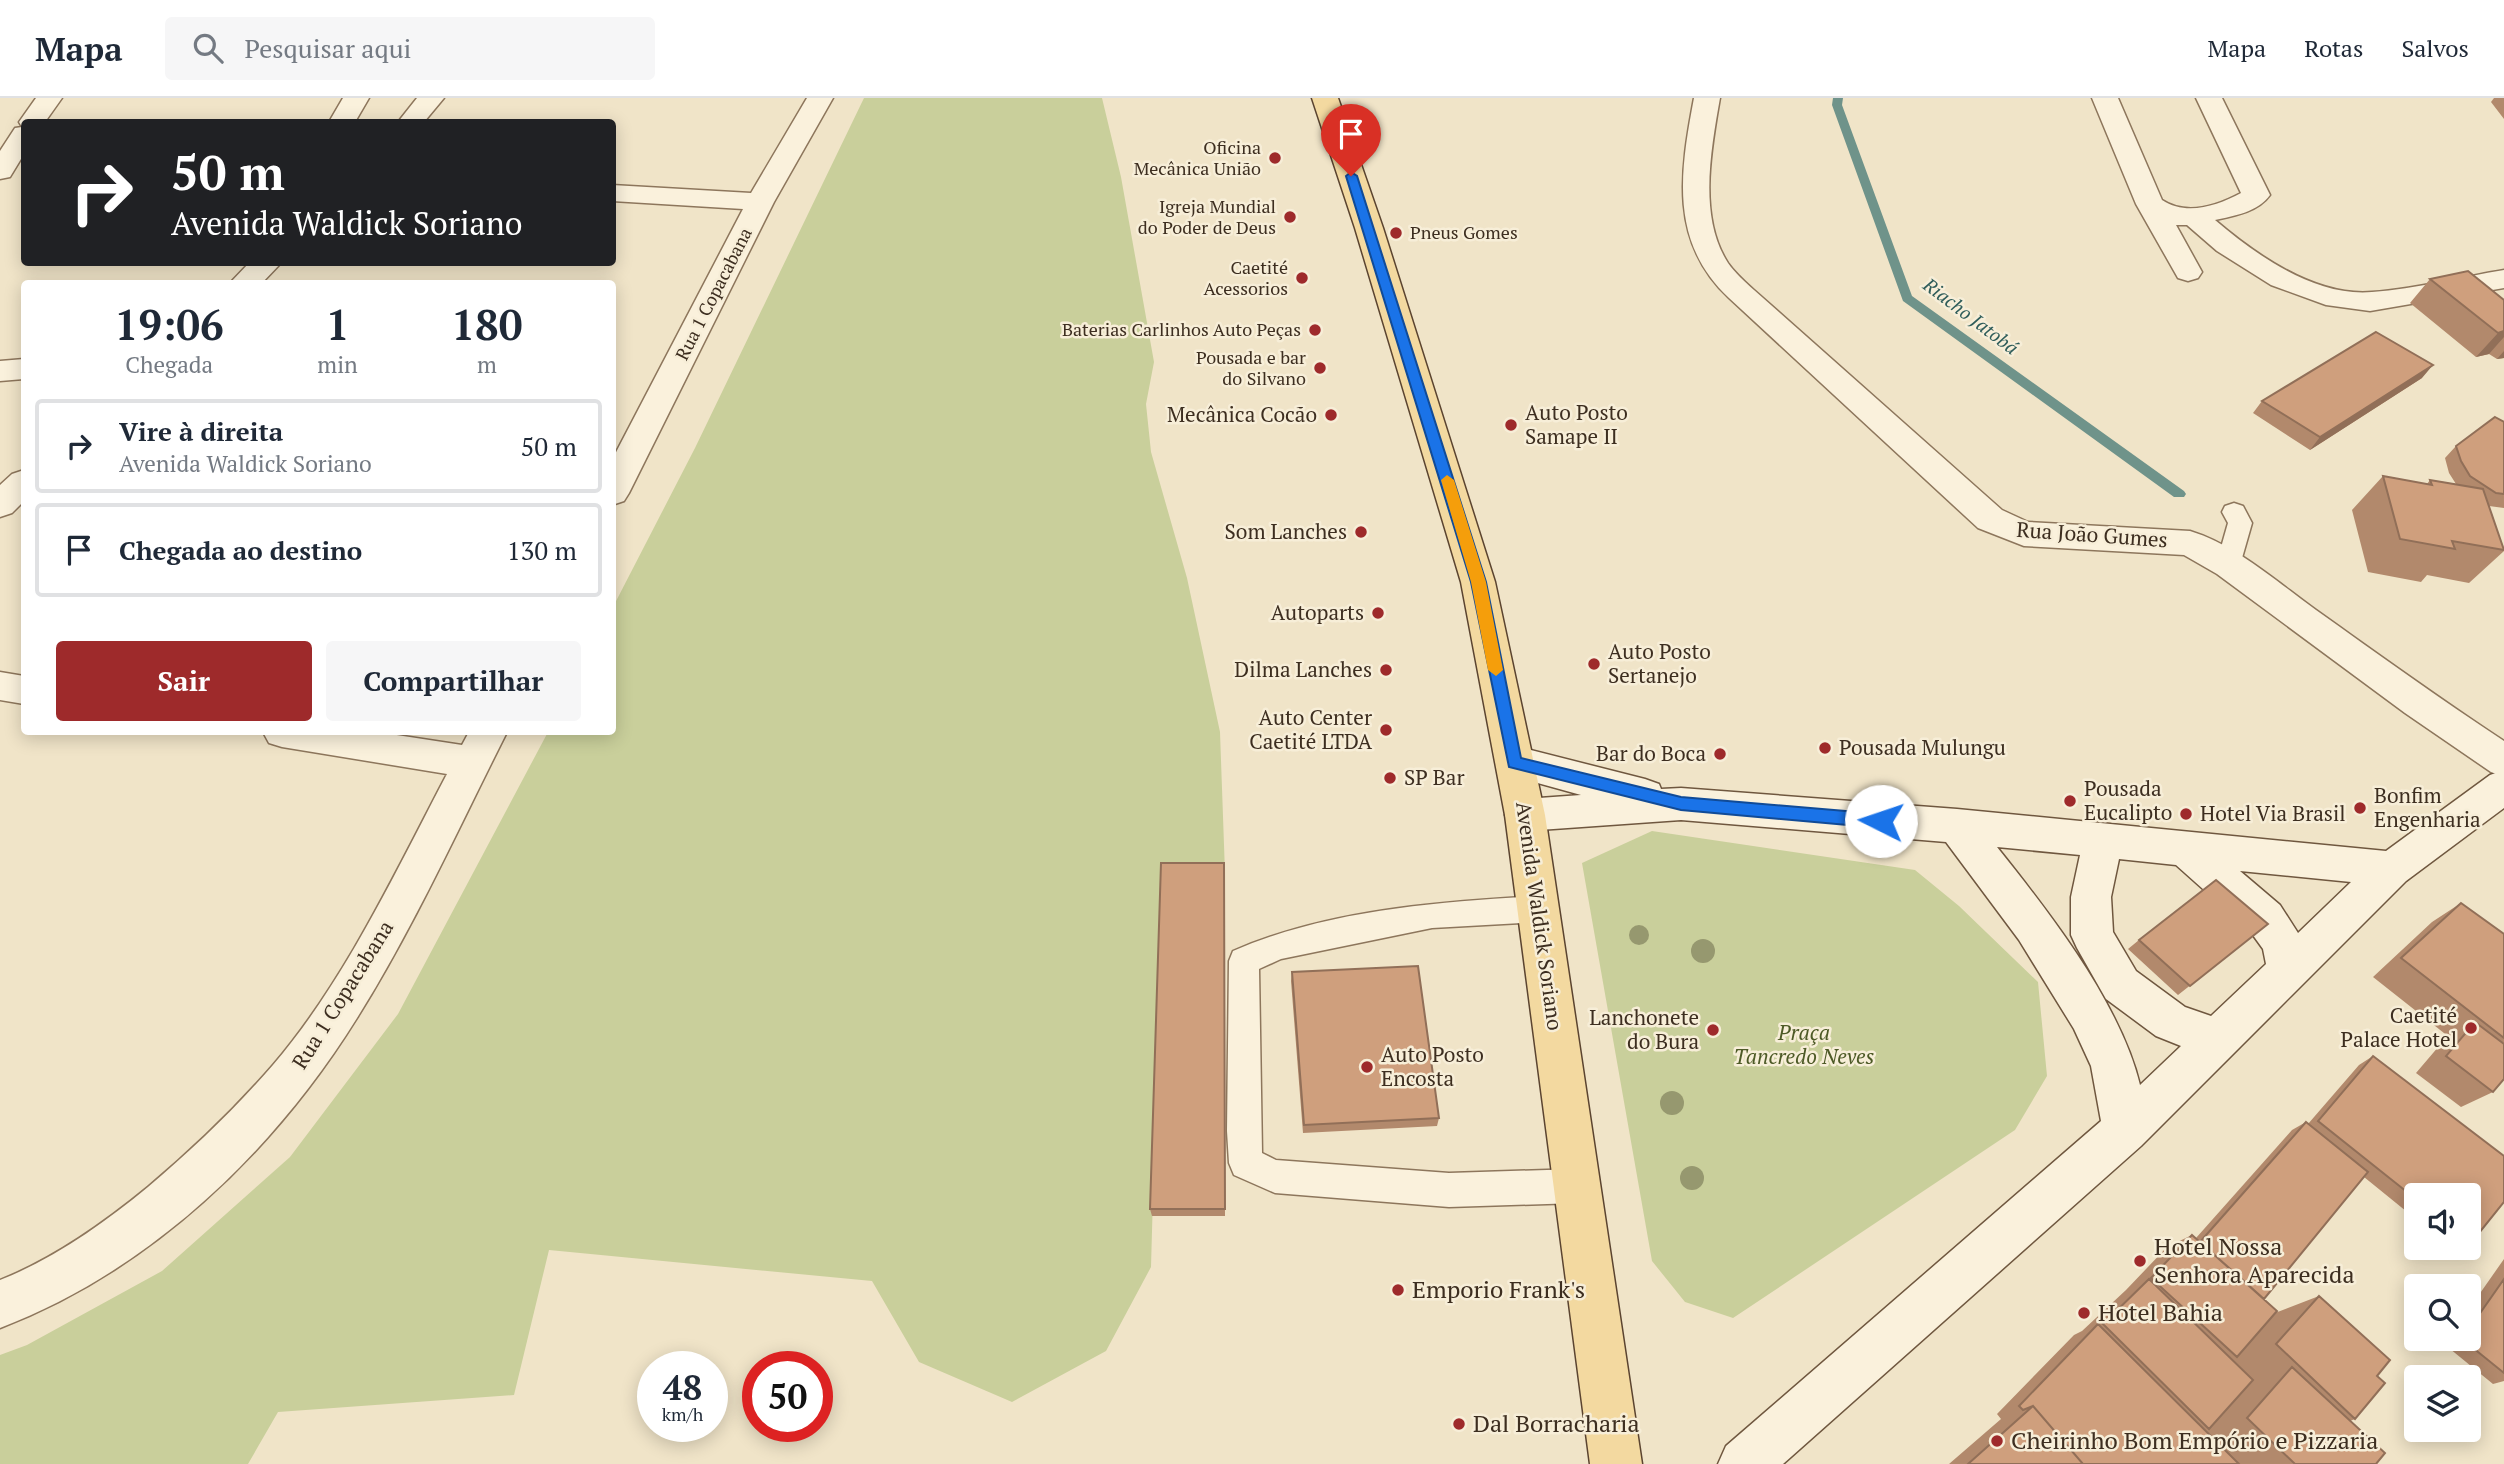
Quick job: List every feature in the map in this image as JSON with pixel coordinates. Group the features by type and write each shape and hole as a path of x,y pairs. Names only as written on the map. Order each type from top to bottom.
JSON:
{"main road":[{"name":"Avenida Waldick Soriano","path":"1325,98 1369,228 1478,582 1525,815 1616,1464"}],"street":[{"path":"34,119 49,98"},
{"path":"344,119 356,98"},
{"path":"414,119 431,98"},
{"name":"Rua 1 Copacabana","path":"616,477 625,444 820,98"},
{"path":"1689,98 1707,98"},
{"name":"Rua João Gumes","path":"1707,98 1697,150 1699,216 1712,261 1727,281 1749,302 1990,519 2007,529 2024,534 2190,543 2235,536 2418,703 2504,761"},
{"path":"2105,98 2150,204 2188,272"},
{"path":"2150,204 2171,217 2194,217 2248,202 2256,195 2209,98"},
{"path":"0,171 21,139"},
{"path":"616,193 760,202"},
{"path":"2194,217 2227,245 2281,279 2326,296 2370,302 2504,278"},
{"path":"248,280 263,266"},
{"path":"0,372 21,369"},
{"path":"0,505 21,485"},
{"path":"0,686 21,690"},
{"path":"322,735 480,747"},
{"name":"Rua 1 Copacabana","path":"0,1304 34,1290 122,1239 220,1156 290,1078 342,1004 400,903 480,747"},
{"path":"1514,762 1681,804"},
{"path":"1744,1464 2125,1130 2392,869 2504,786"},
{"path":"1525,815 1681,804 1957,826 2392,869"},
{"path":"1957,826 2010,891 2044,939 2090,1018 2110,1058 2120,1094 2125,1130"},
{"path":"2103,841 2091,897 2092,935 2121,985 2171,1022 2218,1039"},
{"path":"2186,849 2264,918 2281,943 2289,970"}],"lane":[{"path":"1538,909 1432,915 1278,946 1244,961 1243,1130 1246,1163 1275,1175 1448,1190 1578,1186"}],"green space":[{"path":"864,98 1102,98 1121,177 1154,362 1146,404 1151,452 1187,578 1220,732 1225,873 1162,874 1151,1267 1106,1351 1012,1402 919,1362 872,1281 549,1250 514,1395 278,1412 248,1464 0,1464 0,1355 27,1345 162,1271 290,1157 398,1014 546,735 616,735 616,601 695,448"},
{"name":"Praça Tancredo Neves","path":"1652,831 1915,870 1959,906 2038,982 2047,1076 2015,1130 1733,1318 1685,1302 1652,1261 1582,863"}],"building":[{"path":"2468,271 2504,300 2504,331 2498,333 2430,279"},
{"path":"2376,332 2433,365 2320,437 2262,401"},
{"path":"2495,417 2504,422 2504,494 2496,493 2470,476 2456,446"},
{"path":"2383,476 2432,485 2430,480 2483,489 2504,550 2452,541 2455,549 2400,539"},
{"path":"1161,863 1224,863 1225,1209 1150,1209"},
{"path":"2216,880 2268,924 2190,986 2139,940"},
{"path":"2461,903 2504,934 2504,1038 2401,958"},
{"path":"1418,966 1439,1118 1304,1125 1292,972"},
{"path":"2475,1022 2504,1044 2504,1079 2493,1092 2446,1056"},
{"path":"2373,1056 2504,1156 2504,1202 2481,1231 2481,1183 2404,1183 2404,1190 2318,1121"},
{"path":"2306,1122 2368,1172 2264,1299 2200,1242"},
{"path":"2192,1235 2277,1311 2237,1357 2151,1278"},
{"path":"2149,1279 2253,1380 2209,1429 2103,1324"},
{"path":"2504,1279 2504,1373 2477,1351 2481,1351 2481,1312"},
{"path":"2319,1296 2390,1360 2377,1376 2385,1383 2355,1419 2276,1344"},
{"path":"2098,1324 2239,1464 2083,1464 2033,1406 2023,1410 2019,1406"},
{"path":"2292,1367 2385,1453 2376,1464 2295,1464 2247,1418"},
{"path":"2033,1406 2083,1464 1968,1464"}],"waterway":[{"name":"Riacho Jatobá","path":"1838,98 1837,105 1907,298 2179,494"}],"slow traffic":[{"path":"1447,480 1478,582 1496,670"}],"place":[{"name":"Oficina Mecânica União","path":"1275,158"},
{"name":"Igreja Mundial do Poder de Deus","path":"1290,217"},
{"name":"Pneus Gomes","path":"1396,233"},
{"name":"Caetité Acessorios","path":"1302,278"},
{"name":"Baterias Carlinhos Auto Peças","path":"1315,330"},
{"name":"Pousada e bar do Silvano","path":"1320,368"},
{"name":"Mecânica Cocão","path":"1331,415"},
{"name":"Auto Posto Samape II","path":"1511,425"},
{"name":"Som Lanches","path":"1361,532"},
{"name":"Autoparts","path":"1378,613"},
{"name":"Auto Posto Sertanejo","path":"1594,664"},
{"name":"Dilma Lanches","path":"1386,670"},
{"name":"Auto Center Caetité LTDA","path":"1386,730"},
{"name":"Pousada Mulungu","path":"1825,748"},
{"name":"Bar do Boca","path":"1720,754"},
{"name":"SP Bar","path":"1390,778"},
{"name":"Pousada Eucalipto","path":"2070,801"},
{"name":"Bonfim Engenharia","path":"2360,808"},
{"name":"Hotel Via Brasil","path":"2186,814"},
{"name":"Caetité Palace Hotel","path":"2471,1028"},
{"name":"Lanchonete do Bura","path":"1713,1030"},
{"name":"Auto Posto Encosta","path":"1367,1067"},
{"name":"Hotel Nossa Senhora Aparecida","path":"2140,1261"},
{"name":"Emporio Frank's","path":"1398,1290"},
{"name":"Hotel Bahia","path":"2084,1313"},
{"name":"Dal Borracharia","path":"1459,1424"},
{"name":"Cheirinho Bom Empório e Pizzaria","path":"1997,1441"}],"route":[{"path":"1351,176 1478,582 1514,762 1681,804 1881,821"}]}
